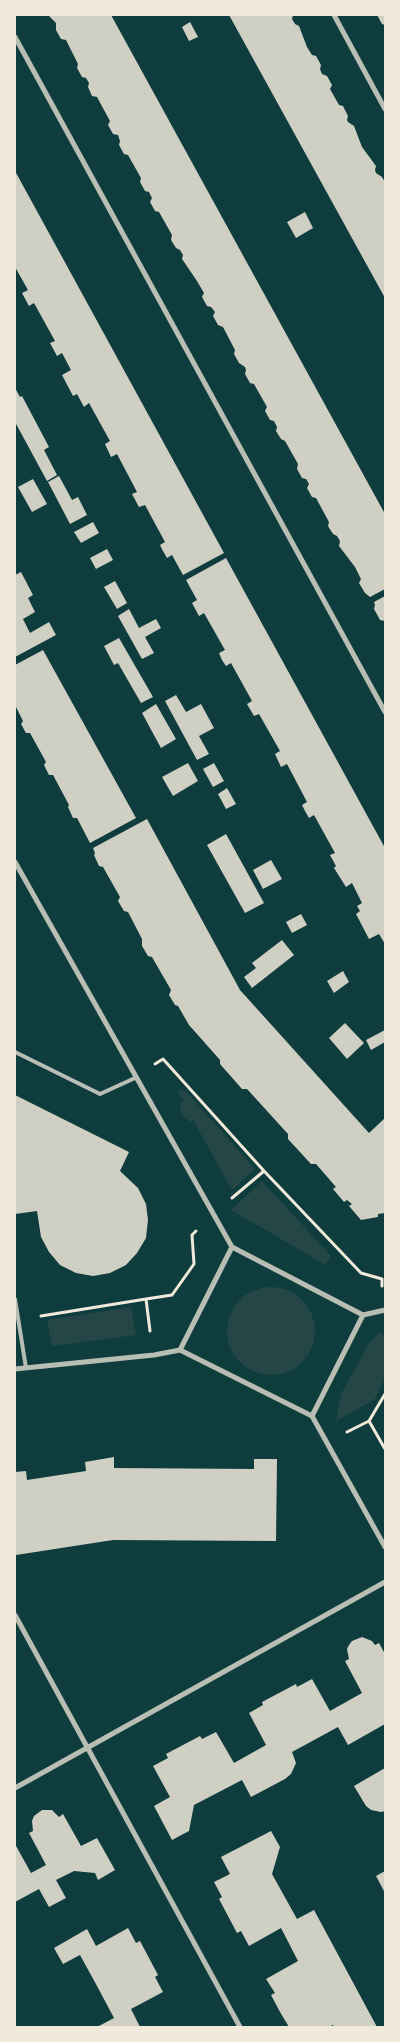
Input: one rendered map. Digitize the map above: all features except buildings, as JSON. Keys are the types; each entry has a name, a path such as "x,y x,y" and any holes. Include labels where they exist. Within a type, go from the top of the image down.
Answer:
{"street":[{"path":"334,15 385,109"},
{"path":"15,37 385,712"},
{"path":"15,862 135,1078 232,1247 363,1315 384,1310"},
{"path":"180,1350 232,1247"},
{"path":"312,1416 363,1315"},
{"path":"15,1369 154,1355 180,1350 312,1416 385,1547"},
{"path":"15,1788 385,1582"},
{"path":"15,1615 240,2027"}],"lane":[{"path":"15,1052 100,1094 135,1078"},
{"path":"15,1299 26,1368"}],"path":[{"path":"135,1078 163,1059 264,1171 361,1273 382,1279 384,1310"},
{"path":"18,1320 172,1295 194,1264 192,1235 212,1214 264,1171"},
{"path":"146,1299 154,1355"},
{"path":"326,1442 369,1421 385,1394"},
{"path":"369,1421 385,1450"}],"shaded area":[{"path":"184,1089 255,1169 232,1190 193,1120 190,1122 180,1111 181,1103 184,1102 177,1091"},
{"path":"262,1181 331,1256 326,1265 231,1210"},
{"path":"271,1287 288,1290 296,1294 308,1306 312,1314 315,1331 312,1348 308,1356 296,1368 288,1372 271,1375 254,1372 246,1368 234,1356 230,1348 227,1331 230,1314 234,1306 246,1294 254,1290"},
{"path":"131,1307 136,1335 52,1346 47,1320"},
{"path":"380,1332 385,1337 385,1378 375,1399 336,1421 341,1394 371,1340"}]}
